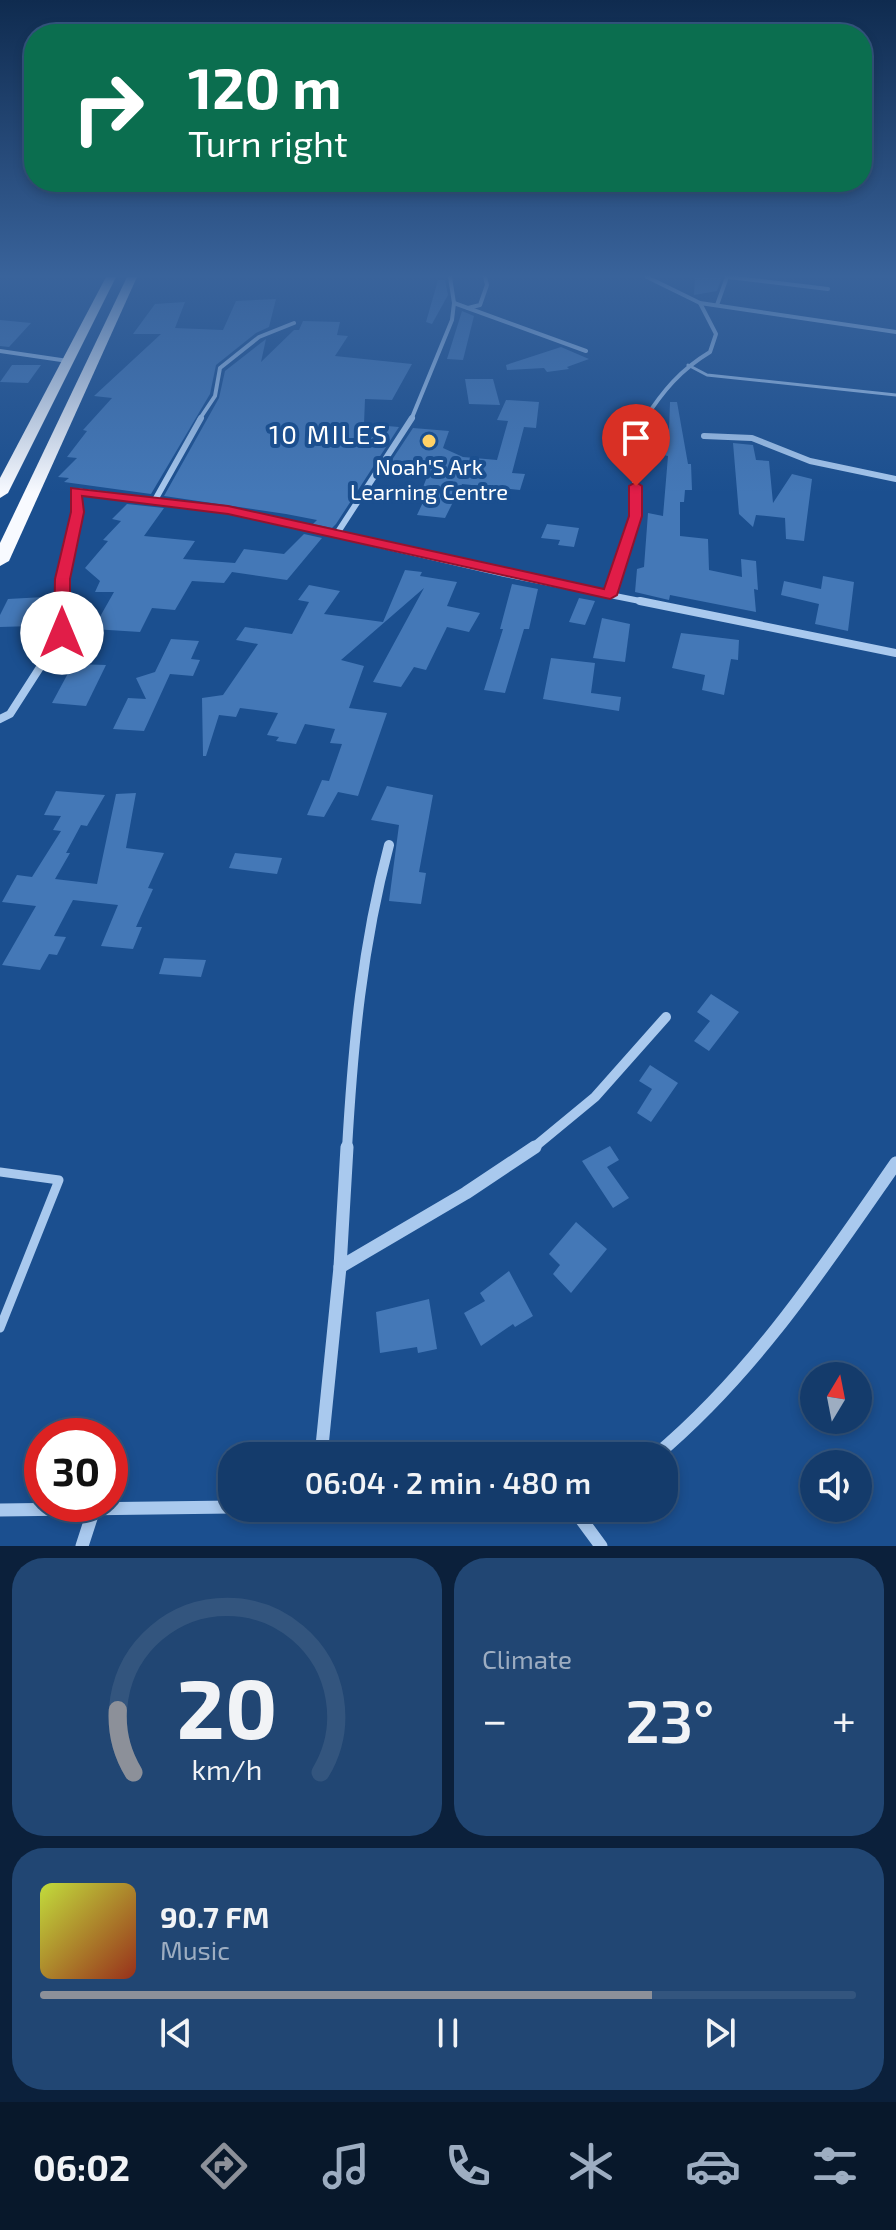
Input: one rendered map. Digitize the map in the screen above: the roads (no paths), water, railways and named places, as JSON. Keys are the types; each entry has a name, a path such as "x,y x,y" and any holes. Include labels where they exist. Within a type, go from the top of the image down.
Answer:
{"highway":[{"path":"0,493 74,349"},
{"path":"0,561 98,349"}],"street":[{"path":"155,500 185,441 215,396 220,368 242,349"},
{"path":"336,535 410,422 440,349"},
{"path":"581,349 586,351"},
{"path":"610,595 635,516 637,499 630,448 633,436 659,396 688,365 711,349"},
{"path":"0,351 68,361"},
{"path":"704,436 752,438 810,461 896,479"},
{"path":"0,719 10,714 62,633 62,579 77,512 75,491 228,510 610,595 896,653"},
{"path":"322,1442 340,1267 354,1034 371,912 389,845"},
{"path":"340,1267 483,1182 544,1140 585,1106 666,1017"},
{"path":"674,1442 726,1394 792,1313 896,1163"},
{"path":"128,1509 218,1507"},
{"path":"0,1510 24,1510"},
{"path":"82,1546 90,1522"},
{"path":"583,1522 601,1546"}],"lane":[{"path":"688,365 707,375 896,395"},
{"path":"0,1172 59,1180 0,1328"}],"place":[{"name":"Noah'S Ark Learning Centre","path":"429,441"}],"district":[{"name":"10 MILES","path":"329,435"}]}
